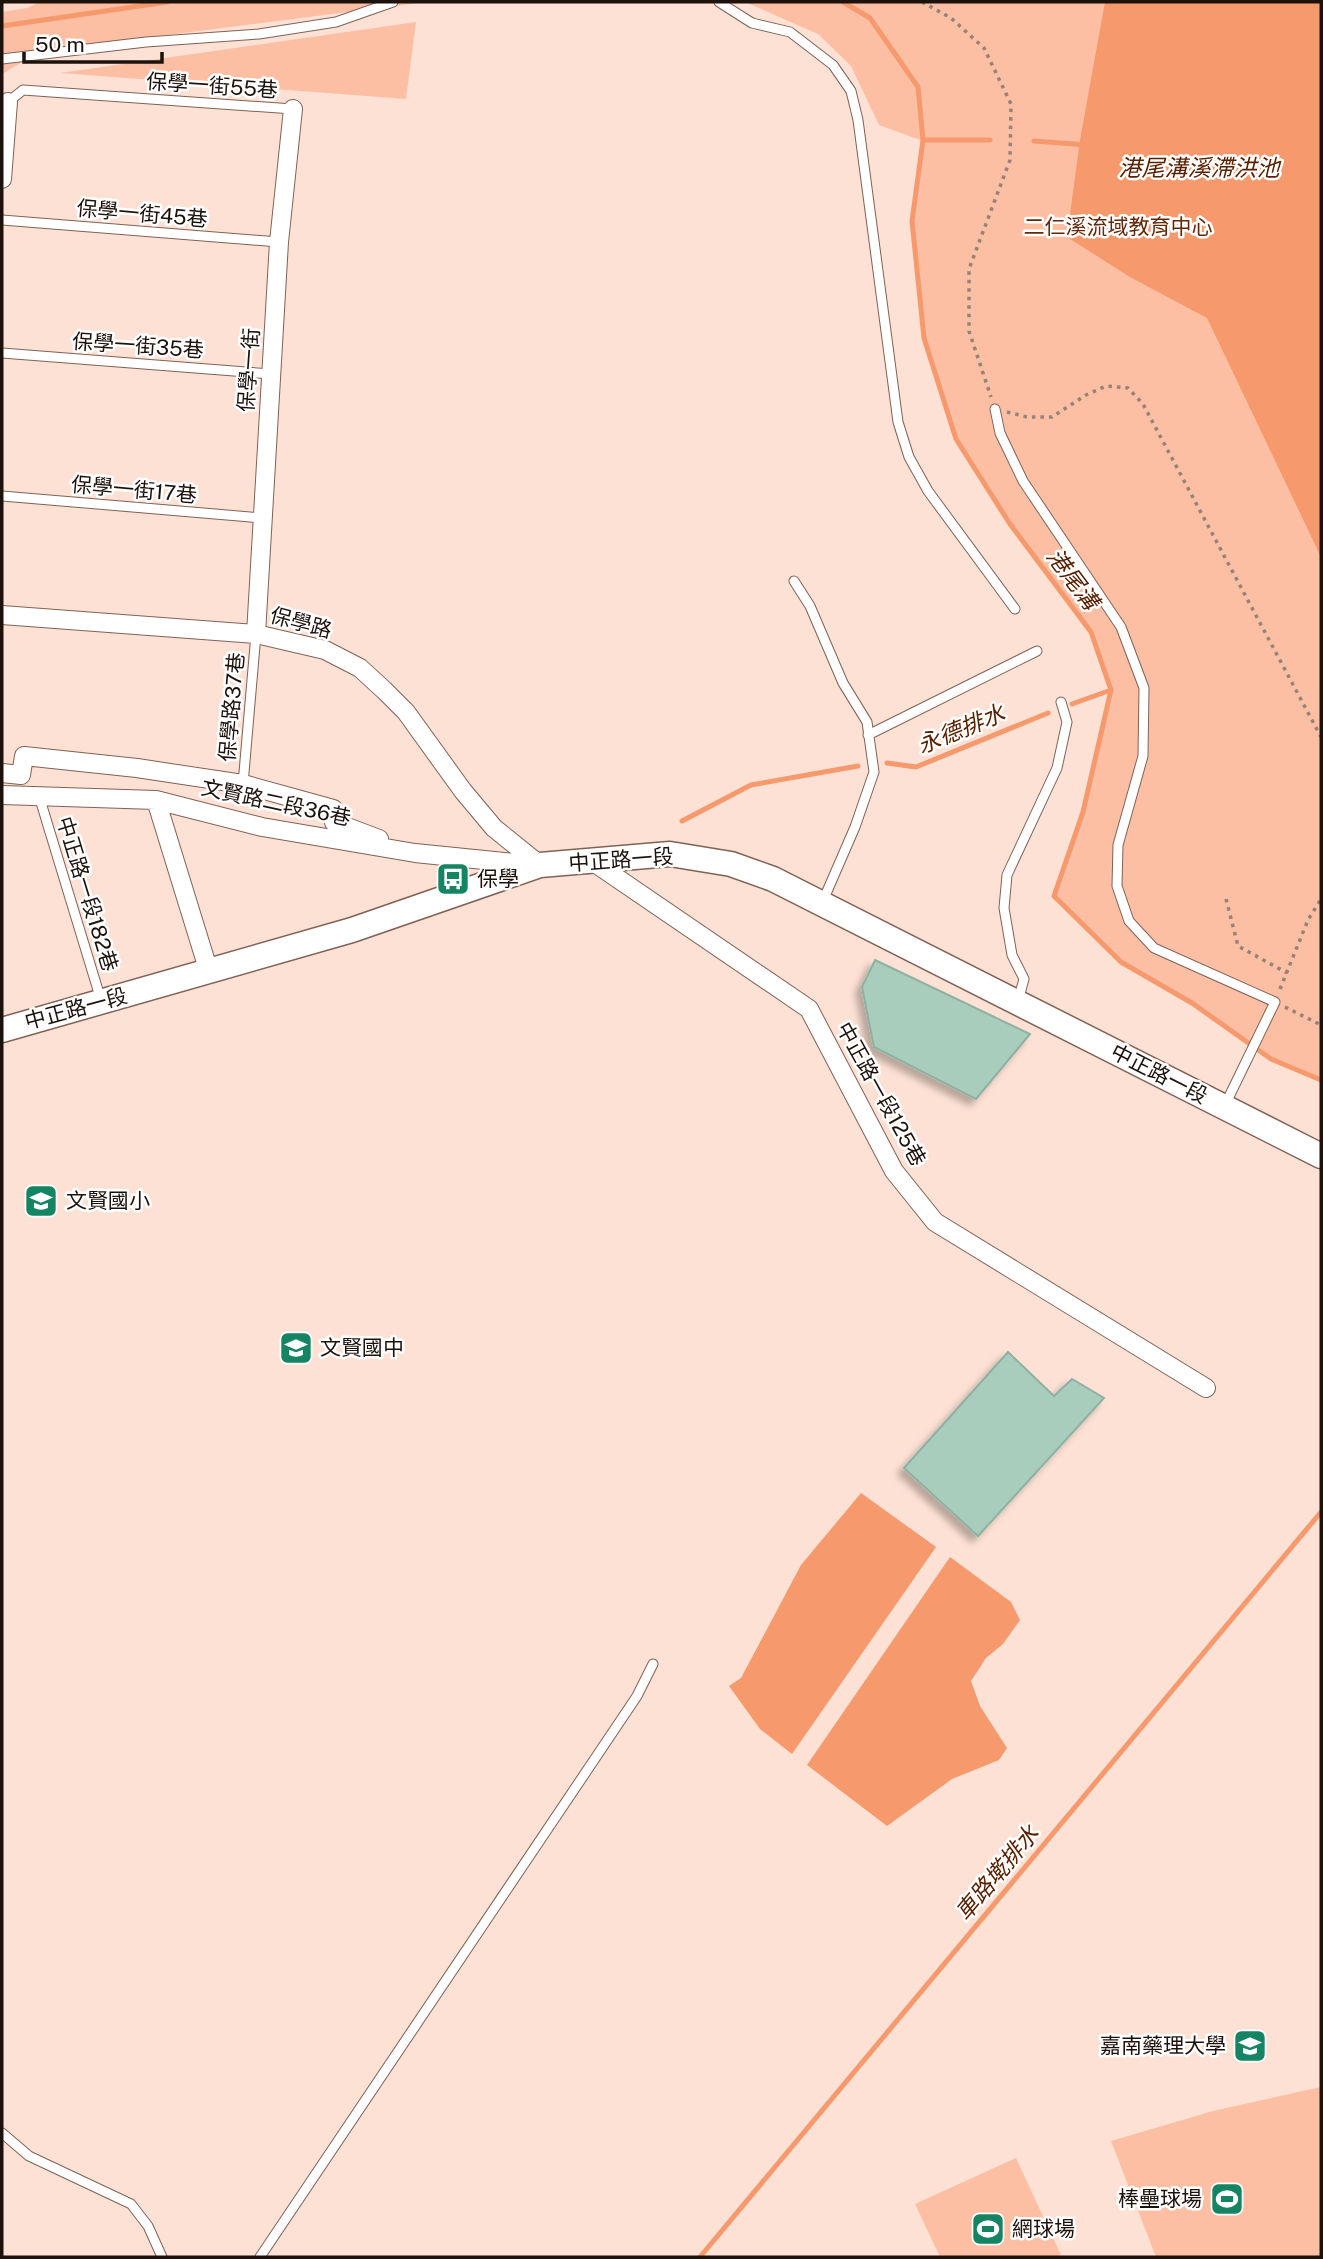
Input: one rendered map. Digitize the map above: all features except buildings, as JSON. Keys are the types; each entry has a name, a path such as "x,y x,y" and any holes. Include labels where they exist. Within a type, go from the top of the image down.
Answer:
{"main road":[{"name":"中正路一段","path":"2,1030 352,930 540,865 670,854 731,864 773,879 1321,1156"}],"street":[{"path":"2,179 8,102"},
{"name":"保學一街","path":"256,634 279,242 293,109"},
{"name":"保學路","path":"2,615 256,634 325,650 360,668 406,712 463,791 494,828 540,865"},
{"path":"2,774 21,775 24,756 137,768 243,784 333,809 334,822 415,853"},
{"name":"文賢路二段36巷","path":"2,795 156,800 262,827 415,853 540,865"},
{"path":"156,800 209,972"},
{"name":"中正路一段125巷","path":"592,861 808,1009 894,1171 935,1222 1206,1388"}],"lane":[{"path":"2,59 146,42 259,34 336,22 393,2"},
{"path":"719,2 752,23 790,32 833,65 851,90 858,120 901,433 909,457 929,491 1015,609"},
{"name":"保學一街55巷","path":"8,102 23,90 293,109"},
{"name":"保學一街45巷","path":"2,220 279,242"},
{"name":"保學一街35巷","path":"2,353 271,374"},
{"path":"995,409 1000,433 1023,481 1121,627 1144,688 1143,756 1118,845 1117,886 1129,920 1154,948 1275,1002 1224,1107"},
{"name":"保學一街17巷","path":"2,496 262,518"},
{"path":"794,581 810,606 843,683 867,722 874,772 855,827 821,905"},
{"name":"保學路37巷","path":"243,784 256,634"},
{"path":"869,735 1037,651"},
{"path":"1018,1003 1024,979 1012,955 1004,908 1007,875 1057,768 1067,722 1061,702"},
{"name":"中正路一段182巷","path":"38,796 101,1002"},
{"path":"260,2257 637,1696 653,1664"},
{"path":"2,2133 29,2156 131,2204 148,2226 162,2257"}],"path":[{"path":"922,2 951,18 984,48 1011,104 1010,160 969,269 970,331 995,409 1027,417 1052,417 1086,395 1106,386 1128,388 1143,404 1321,737"},
{"path":"1227,899 1238,946 1287,973"},
{"path":"1321,899 1308,920 1275,1002 1321,1025"}],"green space":[{"path":"39,2 426,2 41,51 2,74 2,12 27,8"},
{"name":"二仁溪流域教育中心","path":"745,2 1321,2 1321,1080 1271,1059 1192,1003 1121,962 1054,896 1083,812 1111,690 1091,632 1010,524 956,439 924,338 912,221 923,141 879,125 851,66 818,34"},
{"path":"416,22 406,99 60,73"},
{"name":"棒壘球場","path":"1321,2087 1321,2257 1156,2257 1111,2141 1213,2111"},
{"name":"網球場","path":"1016,2158 1061,2255 940,2257 915,2204"}],"water":[{"name":"港尾溝溪滯洪池","path":"1105,2 1321,2 1321,557 1207,318 1130,277 1067,237 1080,140"},
{"path":"861,1493 936,1547 792,1754 760,1729 729,1686 741,1678 801,1565"},
{"path":"950,1557 1011,1602 1020,1620 1003,1644 986,1658 971,1681 980,1706 1007,1748 999,1760 952,1779 887,1826 807,1765"}],"waterway":[{"name":"港尾溝","path":"2,26 167,2"},
{"name":"港尾溝","path":"843,2 870,18 918,87 923,140 912,221 924,338 956,439 1010,524 1091,632 1111,690 1083,812 1054,896 1121,962 1192,1003 1271,1059 1321,1080"},
{"path":"923,140 990,140"},
{"path":"1034,141 1087,145"},
{"name":"永德排水","path":"1072,704 1111,690"},
{"name":"永德排水","path":"887,763 916,767 1048,713"},
{"name":"永德排水","path":"682,821 751,785 858,766"},
{"name":"車路墘排水","path":"700,2257 1321,1512"}],"place":[{"name":"保學","path":"453,879"},
{"name":"文賢國小","path":"41,1201"},
{"name":"文賢國中","path":"296,1348"},
{"name":"嘉南藥理大學","path":"1250,2046"},
{"name":"棒壘球場","path":"1227,2199"},
{"name":"網球場","path":"988,2229"}]}
